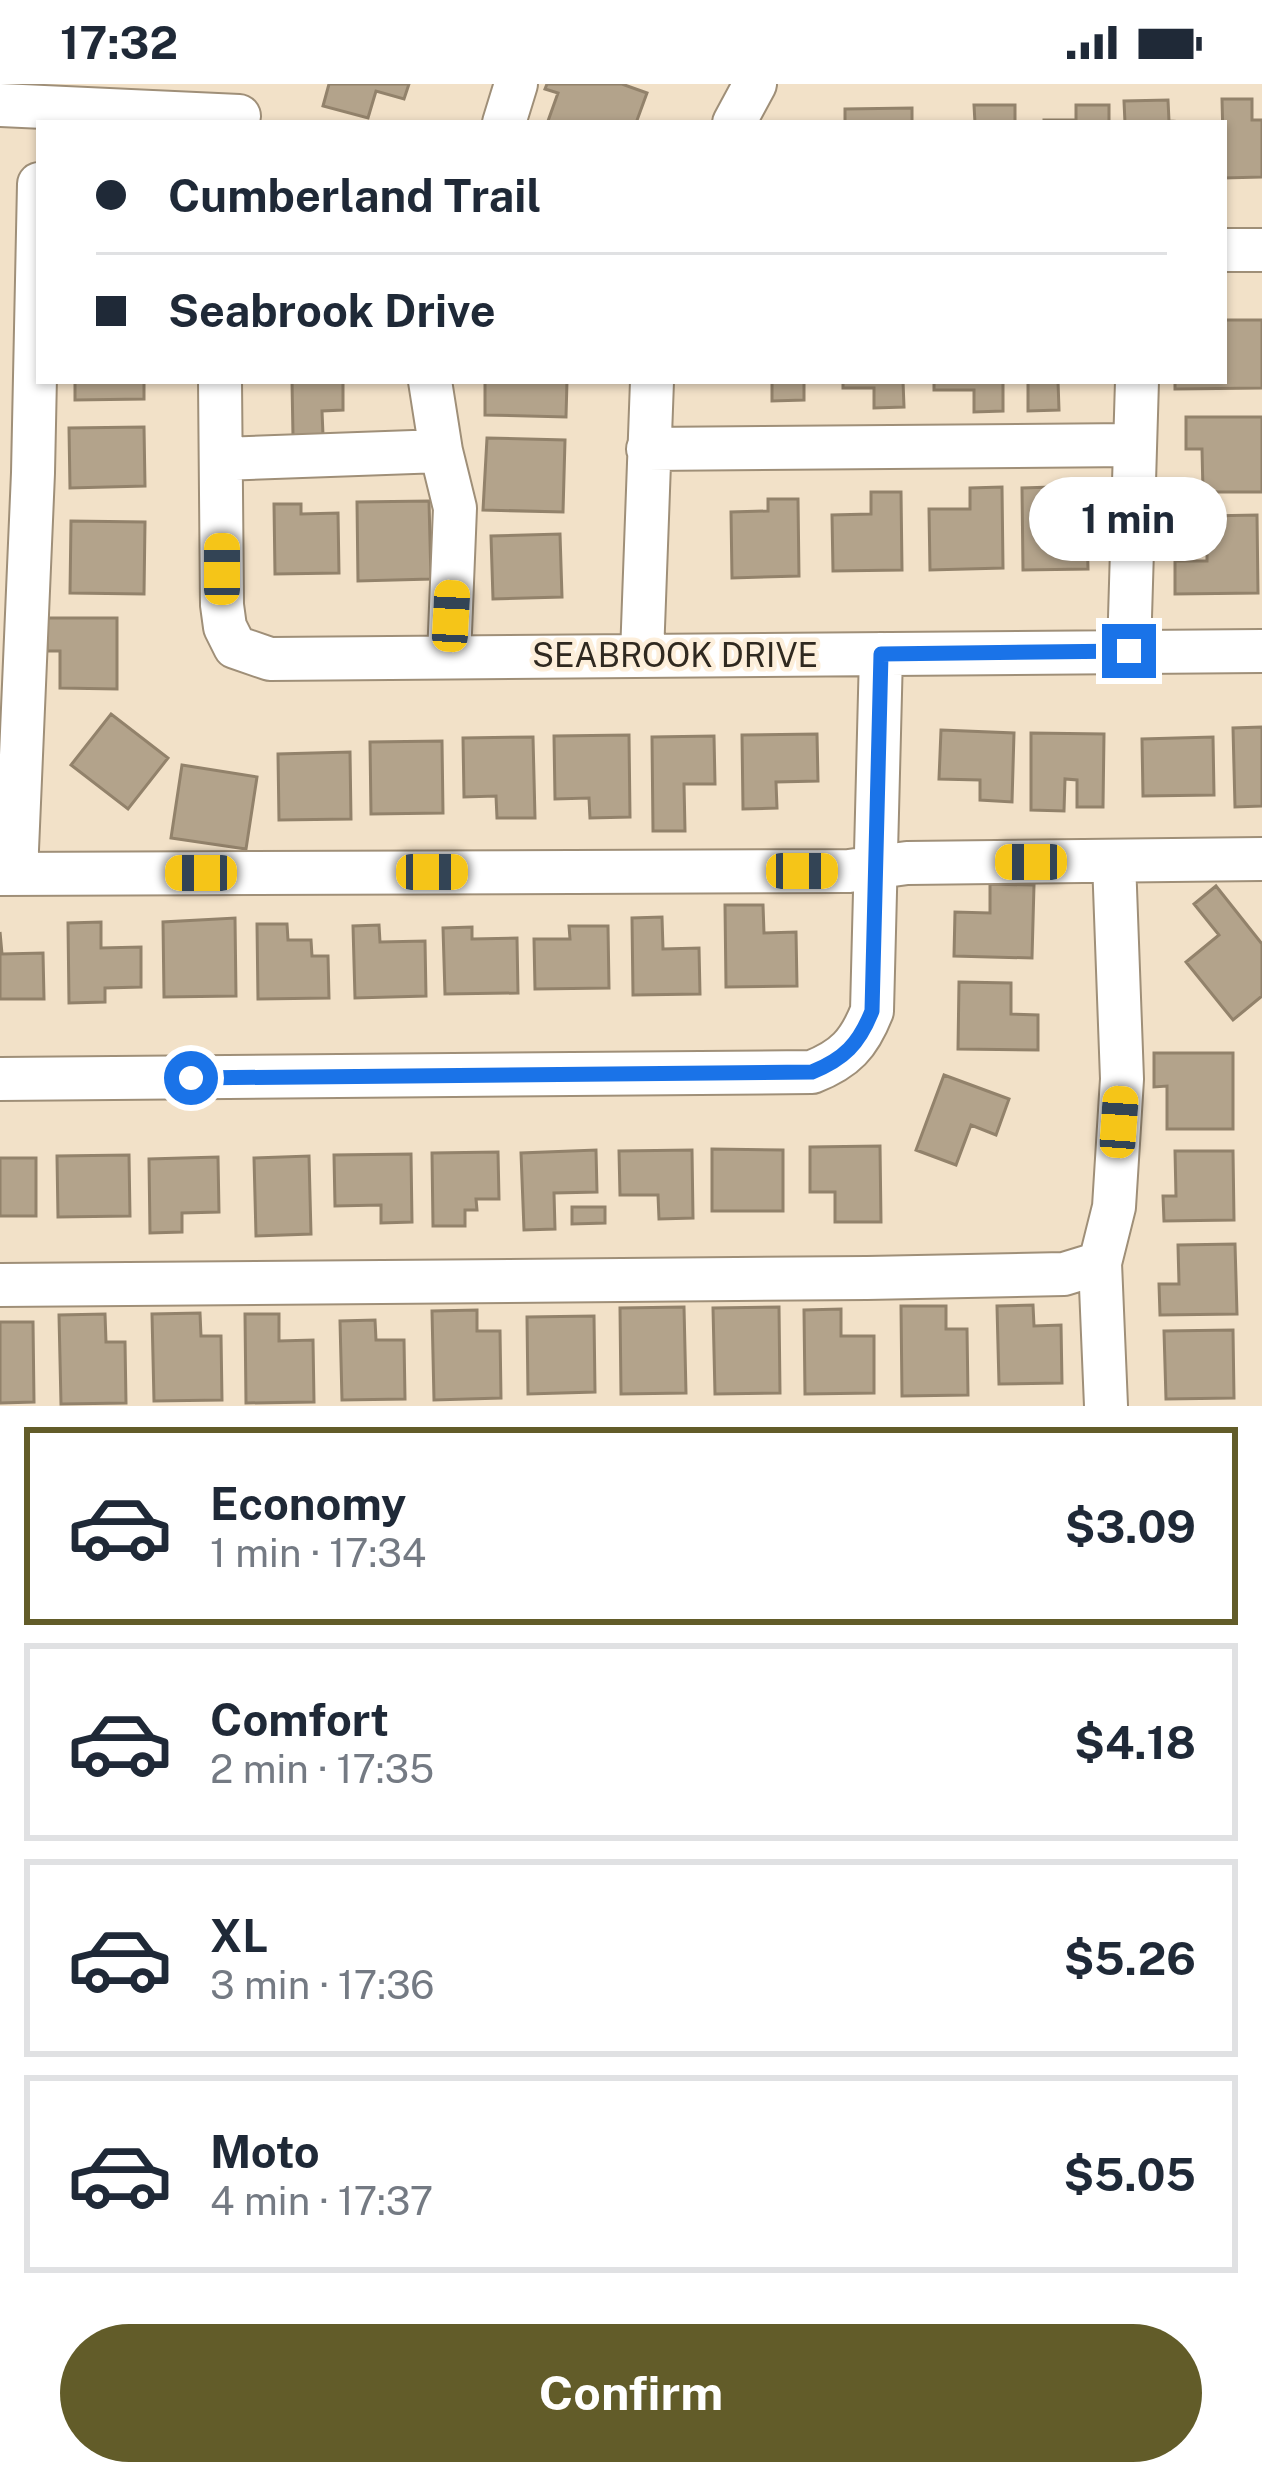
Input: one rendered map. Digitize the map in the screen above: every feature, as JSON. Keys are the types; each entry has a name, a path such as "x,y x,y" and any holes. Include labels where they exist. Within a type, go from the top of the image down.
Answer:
{"street":[{"path":"505,120 516,84"},
{"path":"736,120 755,84"},
{"path":"28,111 242,108"},
{"path":"1227,250 1262,250"},
{"path":"36,328 33,472 8,873 849,871 907,863 1262,859"},
{"path":"220,384 222,459 441,452"},
{"path":"430,384 455,508 449,657"},
{"path":"642,655 652,384"},
{"path":"1129,651 1137,384"},
{"path":"648,449 1133,445"},
{"name":"SEABROOK DRIVE","path":"222,459 225,627 235,647 270,659 1262,650"},
{"path":"0,1079 812,1072 835,1063 852,1050 872,1011 881,654"},
{"path":"1106,1406 1100,1263 1114,1208 1122,1079 1114,861"},
{"path":"0,1285 867,1278 1064,1274 1100,1263"}],"building":[{"path":"329,84 409,84 404,99 376,91 368,118 323,106"},
{"path":"547,84 622,84 647,93 637,120 548,120 558,93 545,89"},
{"path":"1222,99 1252,99 1252,120 1262,120 1262,177 1227,178 1227,120 1223,120"},
{"path":"1168,100 1169,120 1125,120 1124,101"},
{"path":"974,105 1015,105 1015,120 975,120"},
{"path":"1076,105 1109,105 1109,120 1076,120"},
{"path":"912,108 912,120 845,120 845,109"},
{"path":"1227,320 1262,320 1262,388 1175,389 1175,384 1227,384"},
{"path":"75,384 144,384 144,399 75,400"},
{"path":"292,384 343,384 343,410 322,411 323,435 293,436"},
{"path":"485,384 567,384 566,417 485,415"},
{"path":"772,384 804,384 804,400 772,401"},
{"path":"843,384 903,384 904,407 874,408 874,388 843,388"},
{"path":"934,384 1003,384 1003,411 974,412 974,390 934,390"},
{"path":"1028,384 1058,384 1059,410 1028,411"},
{"path":"1186,417 1262,417 1262,492 1203,492 1202,449 1186,449"},
{"path":"144,427 145,486 70,488 69,428"},
{"path":"487,438 565,440 563,512 483,510"},
{"path":"1002,487 1003,568 930,570 929,509 970,509 970,488"},
{"path":"1052,487 1053,526 1087,525 1088,569 1023,570 1022,488"},
{"path":"871,492 901,492 902,570 833,571 832,515 871,514"},
{"path":"768,499 798,499 799,576 732,578 731,512 768,511"},
{"path":"429,501 431,579 358,581 357,502"},
{"path":"274,504 301,504 301,514 338,513 339,573 275,574"},
{"path":"1257,515 1258,593 1175,594 1175,561 1207,561 1207,516"},
{"path":"71,521 145,522 144,594 70,593"},
{"path":"560,534 562,597 493,599 491,536"},
{"path":"47,618 117,618 117,689 60,688 60,651 47,651"},
{"path":"111,714 168,758 128,809 71,765"},
{"path":"1262,727 1262,806 1235,807 1233,728"},
{"path":"941,730 1014,733 1012,802 980,800 980,780 939,779"},
{"path":"1031,733 1104,734 1103,807 1077,807 1077,780 1065,779 1064,811 1031,810"},
{"path":"817,734 818,781 776,782 777,808 743,809 742,735"},
{"path":"629,735 630,817 590,818 589,798 555,799 554,736"},
{"path":"714,736 715,784 684,784 685,831 653,831 652,737"},
{"path":"533,737 535,818 497,818 496,796 464,797 463,738"},
{"path":"1213,737 1214,795 1143,796 1142,739"},
{"path":"442,741 443,813 371,814 370,742"},
{"path":"350,752 351,819 279,820 278,754"},
{"path":"182,765 257,777 246,849 171,838"},
{"path":"990,884 1034,885 1032,958 954,956 955,912 990,913"},
{"path":"1216,886 1262,944 1262,996 1233,1020 1186,962 1219,935 1194,904"},
{"path":"725,905 763,905 764,933 796,932 797,986 726,987"},
{"path":"662,917 663,949 699,948 700,994 633,995 632,918"},
{"path":"235,918 236,996 164,997 163,922"},
{"path":"101,922 101,948 141,947 141,987 105,988 105,1002 69,1003 68,923"},
{"path":"257,924 287,924 288,940 311,940 312,956 328,956 329,998 258,999"},
{"path":"379,925 380,942 425,941 426,996 355,998 353,926"},
{"path":"569,926 608,926 609,988 535,989 534,939 570,939"},
{"path":"472,927 472,939 517,938 518,993 445,994 443,928"},
{"path":"0,932 2,954 43,953 44,999 0,999"},
{"path":"959,982 1011,983 1011,1014 1038,1015 1038,1050 958,1049"},
{"path":"1154,1053 1233,1053 1233,1129 1167,1129 1167,1086 1154,1087"},
{"path":"944,1075 1009,1099 996,1135 971,1125 956,1165 916,1150"},
{"path":"880,1146 881,1222 835,1222 835,1192 810,1192 810,1147"},
{"path":"712,1149 783,1150 783,1211 712,1211"},
{"path":"596,1150 597,1192 554,1193 555,1229 524,1230 521,1153"},
{"path":"692,1150 693,1218 659,1219 658,1195 620,1195 619,1151"},
{"path":"1175,1151 1233,1151 1234,1220 1164,1221 1163,1196 1176,1196"},
{"path":"498,1152 499,1199 476,1199 477,1210 465,1210 465,1226 433,1226 432,1153"},
{"path":"411,1154 412,1222 381,1223 381,1205 335,1206 334,1155"},
{"path":"129,1155 130,1216 58,1217 57,1156"},
{"path":"309,1156 311,1234 256,1236 254,1158"},
{"path":"218,1157 219,1212 182,1213 182,1232 150,1233 149,1159"},
{"path":"0,1158 36,1158 36,1216 0,1216"},
{"path":"572,1207 605,1207 605,1223 572,1224"},
{"path":"1235,1244 1237,1314 1160,1315 1159,1284 1179,1284 1178,1245"},
{"path":"1033,1305 1034,1326 1061,1325 1062,1383 999,1384 997,1306"},
{"path":"901,1306 946,1306 946,1329 967,1329 968,1395 902,1396"},
{"path":"684,1307 686,1393 621,1394 620,1308"},
{"path":"779,1307 780,1393 715,1394 713,1308"},
{"path":"841,1309 841,1336 874,1336 874,1393 805,1394 804,1310"},
{"path":"477,1310 477,1331 500,1331 501,1398 434,1400 432,1311"},
{"path":"200,1313 201,1336 221,1336 222,1400 154,1401 152,1314"},
{"path":"105,1314 106,1342 125,1342 126,1403 61,1404 59,1315"},
{"path":"245,1314 279,1314 279,1341 313,1340 314,1402 246,1403"},
{"path":"594,1316 595,1392 528,1394 527,1317"},
{"path":"375,1320 376,1340 404,1340 405,1399 342,1400 340,1321"},
{"path":"0,1322 33,1322 34,1402 0,1403"},
{"path":"1233,1330 1234,1398 1166,1399 1164,1331"}],"route":[{"path":"191,1078 812,1072 835,1063 852,1050 872,1011 881,654 1129,651"}]}
